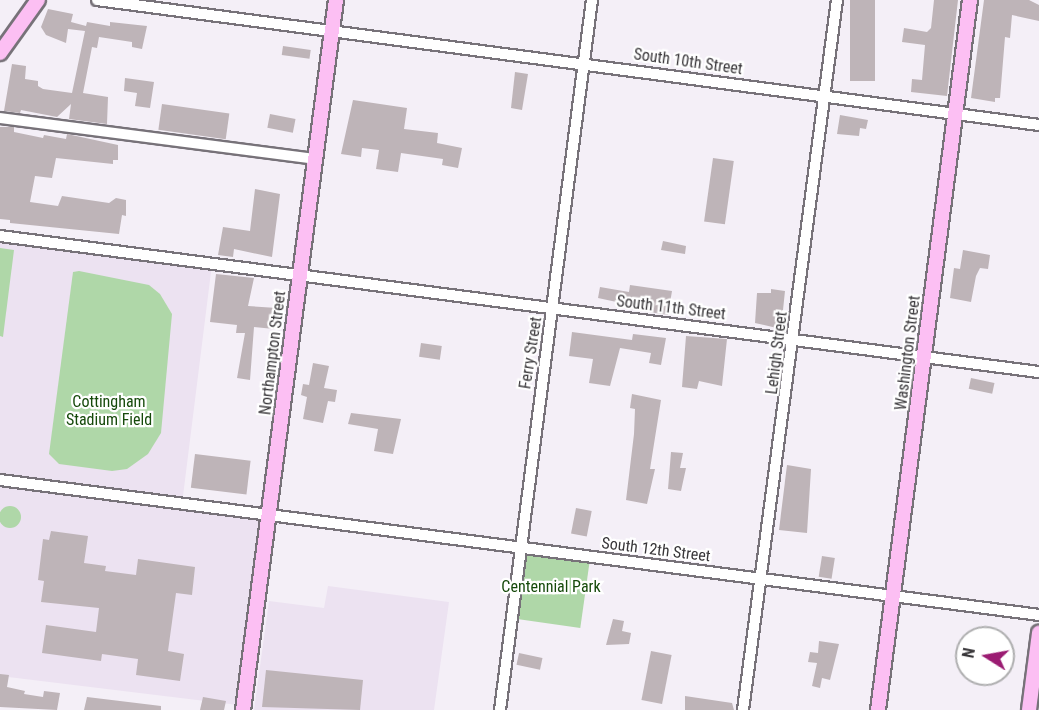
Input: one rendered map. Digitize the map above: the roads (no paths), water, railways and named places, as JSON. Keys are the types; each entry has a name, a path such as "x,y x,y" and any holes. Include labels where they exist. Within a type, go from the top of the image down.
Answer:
{"main road":[{"path":"0,53 38,0"},
{"name":"Northampton Street","path":"243,710 336,0"},
{"name":"Washington Street","path":"878,710 970,0"},
{"path":"1029,710 1039,633"}],"street":[{"name":"South 10th Street","path":"97,0 1039,125"},
{"name":"Ferry Street","path":"500,710 554,308 592,0"},
{"name":"Lehigh Street","path":"743,710 794,339 837,0"},
{"path":"0,118 315,159"},
{"name":"South 11th Street","path":"0,236 1039,372"},
{"name":"South 12th Street","path":"0,480 1039,615"}],"park label":[{"name":"Cottingham Stadium Field","path":"109,411"},
{"name":"Centennial Park","path":"551,587"}]}
